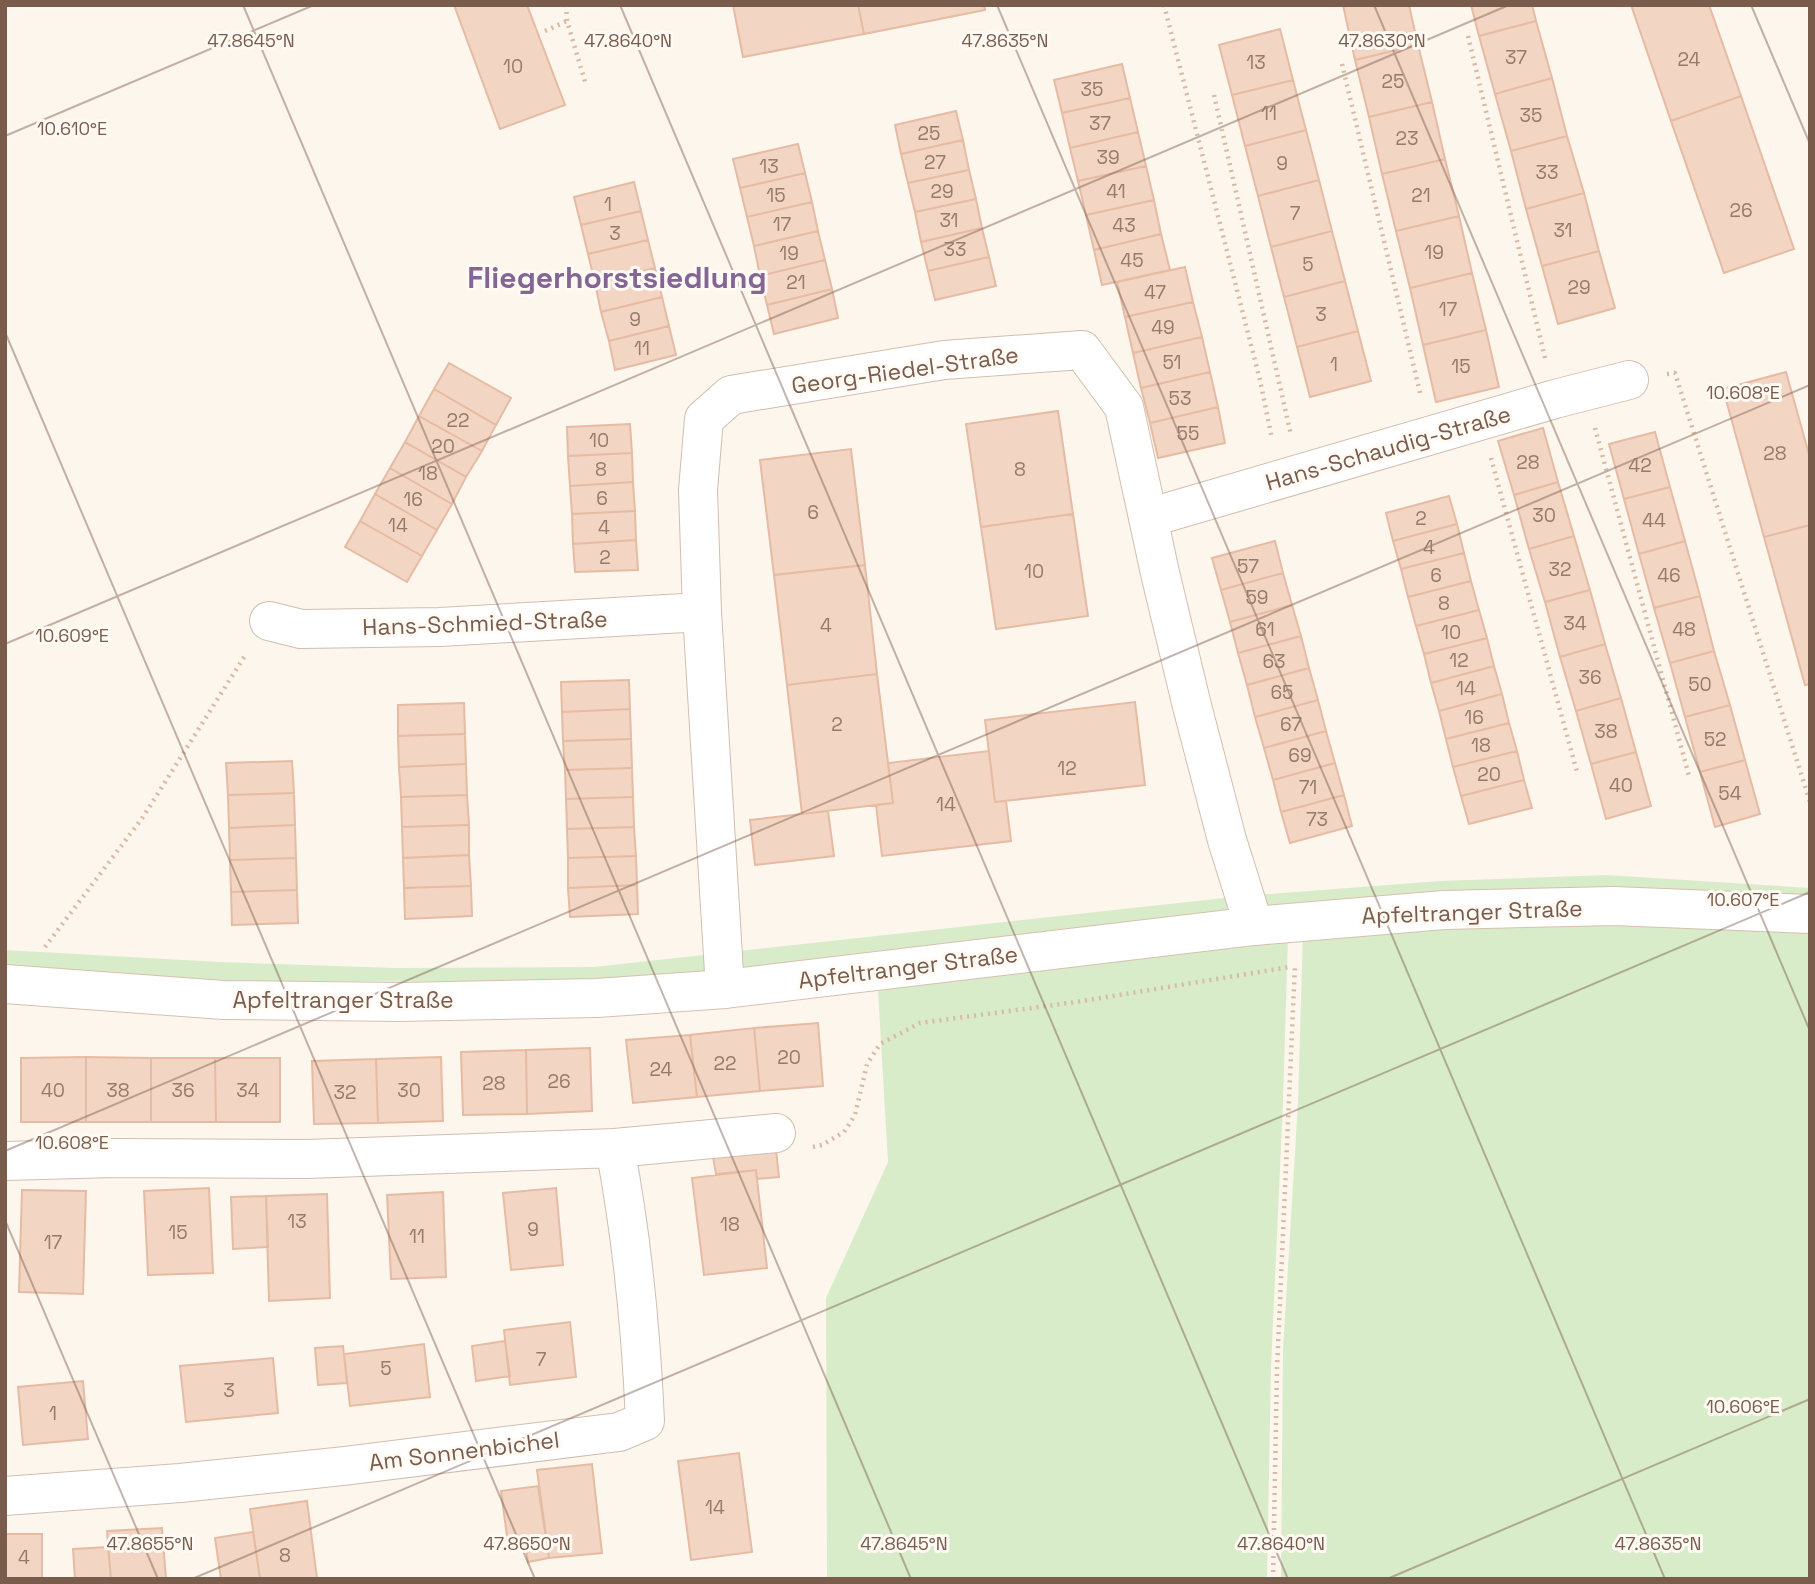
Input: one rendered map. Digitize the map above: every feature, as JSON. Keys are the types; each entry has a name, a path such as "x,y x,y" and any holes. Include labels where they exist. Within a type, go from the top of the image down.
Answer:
{"street":[{"name":"Georg-Riedel-Straße","path":"725,989 702,612 698,490 704,419 731,395 944,360 1082,350 1124,407 1160,573 1227,841 1254,926"},
{"name":"Hans-Schaudig-Straße","path":"1148,518 1480,420 1629,380"},
{"name":"Hans-Schmied-Straße","path":"269,621 301,629 440,627 702,612"},
{"name":"Apfeltranger Straße","path":"5,984 223,1000 597,998 725,989 1296,921 1444,910 1588,907 1810,914"},
{"path":"5,1161 115,1158 307,1159 615,1148 776,1133"},
{"name":"Am Sonnenbichel","path":"5,1496 180,1483 344,1466 620,1432 645,1421 635,1289 615,1148"}],"path":[{"path":"566,5 567,21 586,85"},
{"path":"1164,5 1260,380 1290,477"},
{"path":"545,31 567,21"},
{"path":"1468,36 1570,395 1689,776"},
{"path":"1342,64 1430,436"},
{"path":"1214,95 1290,477"},
{"path":"1629,380 1675,373 1810,802"},
{"path":"1480,420 1577,772"},
{"path":"45,947 144,817 237,666 269,621"},
{"path":"1273,1579 1277,1369 1296,921"},
{"path":"32,946 58,948"},
{"path":"776,1133 791,1151 822,1145 844,1132 855,1115 867,1064 880,1044 920,1023 1076,1002 1294,966"}],"green space":[{"path":"1606,875 1810,888 1810,902 731,970 594,982 222,981 5,969 5,950 394,968 594,967 1242,896 1440,881"},
{"path":"1615,918 1810,930 1810,1579 1281,1579 1283,1350 1298,1102 1303,934"},
{"path":"1288,936 1271,1367 1267,1579 827,1579 826,1298 888,1162 878,990"}],"building":[{"path":"454,5 527,5 565,105 500,129"},
{"path":"733,5 858,5 864,34 743,57"},
{"path":"858,5 984,5 985,10 864,34"},
{"path":"1343,5 1409,5 1418,45 1355,60"},
{"path":"1471,5 1532,5 1536,21 1479,36"},
{"path":"1631,5 1709,5 1741,96 1671,121"},
{"path":"1536,21 1552,78 1495,94 1479,36"},
{"path":"1280,29 1293,80 1232,95 1219,45"},
{"path":"1418,45 1432,102 1369,117 1355,60"},
{"path":"1122,64 1130,98 1062,113 1054,80"},
{"path":"1552,78 1567,136 1511,151 1495,94"},
{"path":"1293,80 1306,130 1245,146 1232,95"},
{"path":"1741,96 1794,249 1724,273 1671,121"},
{"path":"1130,98 1138,132 1070,148 1062,113"},
{"path":"1432,102 1445,159 1382,174 1369,117"},
{"path":"956,111 963,140 901,154 895,125"},
{"path":"1306,130 1319,180 1258,196 1245,146"},
{"path":"1138,132 1146,166 1078,181 1070,148"},
{"path":"1567,136 1584,193 1526,209 1511,151"},
{"path":"963,140 969,170 908,183 901,154"},
{"path":"798,144 805,173 740,188 733,159"},
{"path":"1445,159 1459,216 1396,231 1382,174"},
{"path":"1146,166 1154,200 1086,215 1078,181"},
{"path":"969,170 976,199 915,212 908,183"},
{"path":"805,173 812,202 747,217 740,188"},
{"path":"1319,180 1332,231 1271,247 1258,196"},
{"path":"634,182 641,211 581,225 574,197"},
{"path":"1584,193 1599,251 1542,266 1526,209"},
{"path":"976,199 982,228 921,242 915,212"},
{"path":"1154,200 1161,234 1094,250 1086,215"},
{"path":"812,202 818,231 754,246 747,217"},
{"path":"641,211 648,240 588,254 581,225"},
{"path":"1459,216 1472,273 1410,288 1396,231"},
{"path":"982,228 989,257 928,271 921,242"},
{"path":"818,231 825,260 760,276 754,246"},
{"path":"1332,231 1345,281 1284,297 1271,247"},
{"path":"1161,234 1170,270 1102,285 1094,250"},
{"path":"648,240 655,268 595,283 588,254"},
{"path":"1599,251 1615,308 1558,324 1542,266"},
{"path":"989,257 996,286 935,300 928,271"},
{"path":"825,260 832,289 767,305 760,276"},
{"path":"1185,267 1193,302 1125,317 1117,282"},
{"path":"655,268 662,297 601,312 595,283"},
{"path":"1472,273 1486,330 1423,345 1410,288"},
{"path":"1345,281 1358,331 1297,347 1284,297"},
{"path":"832,289 838,318 774,334 767,305"},
{"path":"662,297 669,326 609,341 601,312"},
{"path":"1193,302 1202,337 1133,353 1125,317"},
{"path":"669,326 676,355 615,370 609,341"},
{"path":"1486,330 1499,387 1436,402 1423,345"},
{"path":"1358,331 1371,381 1310,397 1297,347"},
{"path":"1202,337 1210,372 1141,388 1133,353"},
{"path":"449,363 511,398 496,425 434,389"},
{"path":"1210,372 1218,407 1150,423 1141,388"},
{"path":"1786,372 1810,458 1810,525 1764,537 1723,389"},
{"path":"434,389 496,425 482,451 419,416"},
{"path":"1218,407 1225,443 1158,458 1150,423"},
{"path":"1058,411 1073,514 981,527 966,424"},
{"path":"419,416 482,451 466,477 405,442"},
{"path":"630,424 632,453 568,456 567,427"},
{"path":"1543,428 1558,482 1514,495 1498,441"},
{"path":"1655,432 1670,487 1624,499 1609,444"},
{"path":"405,442 466,477 452,504 390,468"},
{"path":"851,449 865,565 774,575 760,460"},
{"path":"632,453 633,482 570,486 568,456"},
{"path":"390,468 452,504 437,530 375,494"},
{"path":"633,482 635,511 572,514 570,486"},
{"path":"1558,482 1574,536 1529,549 1514,495"},
{"path":"1670,487 1685,541 1639,554 1624,499"},
{"path":"375,494 437,530 422,556 360,521"},
{"path":"1449,496 1457,524 1393,541 1386,513"},
{"path":"635,511 636,540 573,544 572,514"},
{"path":"1073,514 1088,616 996,629 981,527"},
{"path":"360,521 422,556 407,582 345,547"},
{"path":"1457,524 1464,553 1401,569 1393,541"},
{"path":"1810,525 1810,684 1805,685 1764,537"},
{"path":"1574,536 1590,590 1545,602 1529,549"},
{"path":"636,540 638,570 575,572 573,544"},
{"path":"1275,541 1283,573 1221,590 1212,558"},
{"path":"1685,541 1700,596 1654,608 1639,554"},
{"path":"1464,553 1471,581 1408,597 1401,569"},
{"path":"865,565 877,674 787,685 774,575"},
{"path":"1283,573 1292,605 1230,622 1221,590"},
{"path":"1471,581 1479,610 1416,626 1408,597"},
{"path":"1590,590 1605,644 1560,657 1545,602"},
{"path":"1700,596 1714,651 1670,663 1654,608"},
{"path":"1292,605 1301,636 1238,653 1230,622"},
{"path":"1479,610 1487,638 1424,654 1416,626"},
{"path":"1301,636 1309,668 1247,685 1238,653"},
{"path":"1487,638 1494,666 1431,683 1424,654"},
{"path":"1605,644 1621,698 1576,711 1560,657"},
{"path":"1714,651 1730,705 1685,717 1670,663"},
{"path":"1494,666 1502,694 1439,711 1431,683"},
{"path":"1309,668 1318,700 1255,717 1247,685"},
{"path":"877,674 893,803 802,814 787,685"},
{"path":"629,680 630,709 562,712 561,682"},
{"path":"1502,694 1509,723 1446,739 1439,711"},
{"path":"1621,698 1636,752 1591,764 1576,711"},
{"path":"1318,700 1326,731 1264,748 1255,717"},
{"path":"1135,702 1145,785 995,802 985,720"},
{"path":"464,703 465,734 398,736 398,705"},
{"path":"1730,705 1745,760 1700,772 1685,717"},
{"path":"630,709 631,739 563,741 562,712"},
{"path":"1509,723 1517,751 1453,767 1446,739"},
{"path":"1326,731 1335,763 1273,780 1264,748"},
{"path":"465,734 466,764 399,767 398,736"},
{"path":"631,739 632,768 565,770 563,741"},
{"path":"989,751 995,802 1006,801 1011,841 882,856 876,805 893,803 888,763"},
{"path":"1517,751 1524,780 1461,796 1453,767"},
{"path":"1636,752 1651,806 1606,819 1591,764"},
{"path":"1745,760 1760,814 1715,827 1700,772"},
{"path":"292,761 294,793 228,795 226,763"},
{"path":"1335,763 1344,795 1281,812 1273,780"},
{"path":"466,764 467,795 401,797 399,767"},
{"path":"632,768 633,797 566,799 565,770"},
{"path":"1524,780 1532,808 1469,824 1461,796"},
{"path":"294,793 295,825 229,828 228,795"},
{"path":"467,795 469,825 402,827 401,797"},
{"path":"1344,795 1352,826 1290,843 1281,812"},
{"path":"633,797 634,827 567,829 566,799"},
{"path":"828,811 834,856 755,865 750,820"},
{"path":"295,825 296,858 230,860 229,828"},
{"path":"469,825 469,855 403,858 402,827"},
{"path":"634,827 636,856 568,858 567,829"},
{"path":"469,855 471,886 404,888 403,858"},
{"path":"636,856 637,885 568,888 568,858"},
{"path":"296,858 297,890 231,892 230,860"},
{"path":"637,885 638,914 570,917 568,888"},
{"path":"471,886 472,916 405,919 404,888"},
{"path":"297,890 298,923 232,925 231,892"},
{"path":"818,1023 823,1086 760,1091 754,1028"},
{"path":"754,1028 760,1091 697,1097 690,1035"},
{"path":"690,1035 697,1097 633,1103 626,1040"},
{"path":"590,1048 592,1111 527,1114 526,1050"},
{"path":"526,1050 527,1114 463,1115 461,1052"},
{"path":"86,1057 151,1058 151,1122 86,1122"},
{"path":"86,1057 86,1122 21,1122 21,1058"},
{"path":"441,1057 443,1121 378,1123 376,1059"},
{"path":"151,1058 215,1058 216,1122 151,1122"},
{"path":"215,1058 280,1058 280,1122 216,1122"},
{"path":"376,1059 378,1123 314,1124 312,1061"},
{"path":"776,1150 779,1177 757,1179 756,1170 716,1174 713,1157"},
{"path":"756,1170 767,1268 704,1275 692,1178"},
{"path":"209,1188 213,1273 148,1275 144,1191"},
{"path":"556,1188 563,1265 511,1270 503,1193"},
{"path":"22,1190 86,1191 83,1294 19,1292"},
{"path":"443,1192 446,1277 391,1279 387,1195"},
{"path":"327,1194 330,1298 269,1301 266,1196"},
{"path":"266,1196 268,1247 233,1249 231,1197"},
{"path":"570,1322 576,1377 510,1385 504,1330"},
{"path":"505,1341 510,1376 476,1381 472,1346"},
{"path":"424,1344 430,1397 350,1406 344,1354"},
{"path":"343,1346 347,1383 318,1385 315,1348"},
{"path":"273,1358 278,1413 186,1422 180,1366"},
{"path":"83,1381 88,1439 23,1445 18,1387"},
{"path":"739,1453 752,1552 691,1560 678,1461"},
{"path":"592,1464 602,1553 549,1558 537,1470"},
{"path":"538,1486 549,1558 528,1562 525,1542 508,1544 501,1491"},
{"path":"307,1501 317,1578 260,1579 250,1509"},
{"path":"162,1528 166,1579 111,1579 107,1531"},
{"path":"253,1532 260,1578 221,1579 215,1538"},
{"path":"5,1534 42,1534 42,1579 5,1579"},
{"path":"108,1547 111,1579 75,1579 73,1549"}],"district":[{"name":"Fliegerhorstsiedlung","path":"617,278"}]}
